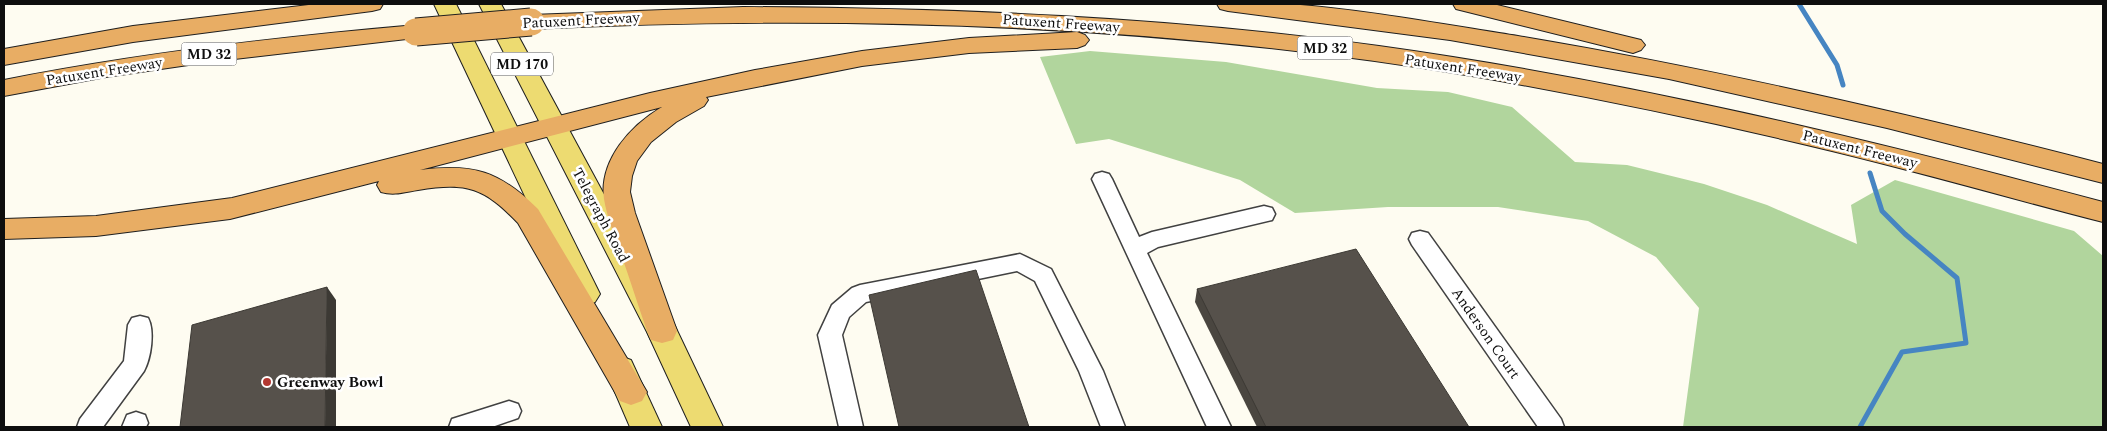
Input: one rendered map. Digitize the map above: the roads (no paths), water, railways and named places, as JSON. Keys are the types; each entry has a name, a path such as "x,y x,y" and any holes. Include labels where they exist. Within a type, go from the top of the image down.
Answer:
{"highway":[{"name":"Patuxent Freeway","path":"4,57 133,34 372,4"},
{"name":"MD 32","path":"1228,4 1373,20 1481,36 1605,58 1850,109 2103,172"},
{"path":"1464,4 2003,138 2103,172"},
{"name":"Patuxent Freeway","path":"4,88 127,66 309,41 531,22 744,14 930,16 1026,20 1191,32 1379,55 1482,71 1724,116 1849,145 2103,212"},
{"path":"230,209 323,187 508,136 667,97 779,74 918,50 1027,41 1106,40 1190,43 1482,71"},
{"path":"662,331 622,214 617,193 618,175 628,153 646,131 675,110 711,94 779,74"},
{"path":"4,229 87,227 141,223 436,177 462,177 481,181 499,189 528,216 631,392"}],"main road":[{"name":"MD 170","path":"445,4 646,427"},
{"name":"Telegraph Road","path":"490,4 662,331 707,427"}],"street":[{"path":"1102,179 1219,427"},
{"path":"1136,251 1140,246 1152,240 1264,214"},
{"name":"Anderson Court","path":"1420,239 1552,427"},
{"path":"852,427 830,335 840,311 860,294 1020,262 1043,276 1091,371 1113,427"},
{"path":"88,427 136,364 140,325"},
{"path":"461,427 509,411"}],"waterway":[{"path":"1799,4 1837,65 1843,85"},
{"path":"1860,427 1902,352 1966,343 1957,278 1905,234 1882,211 1870,173"}],"place":[{"name":"Greenway Bowl","path":"267,382"}]}
